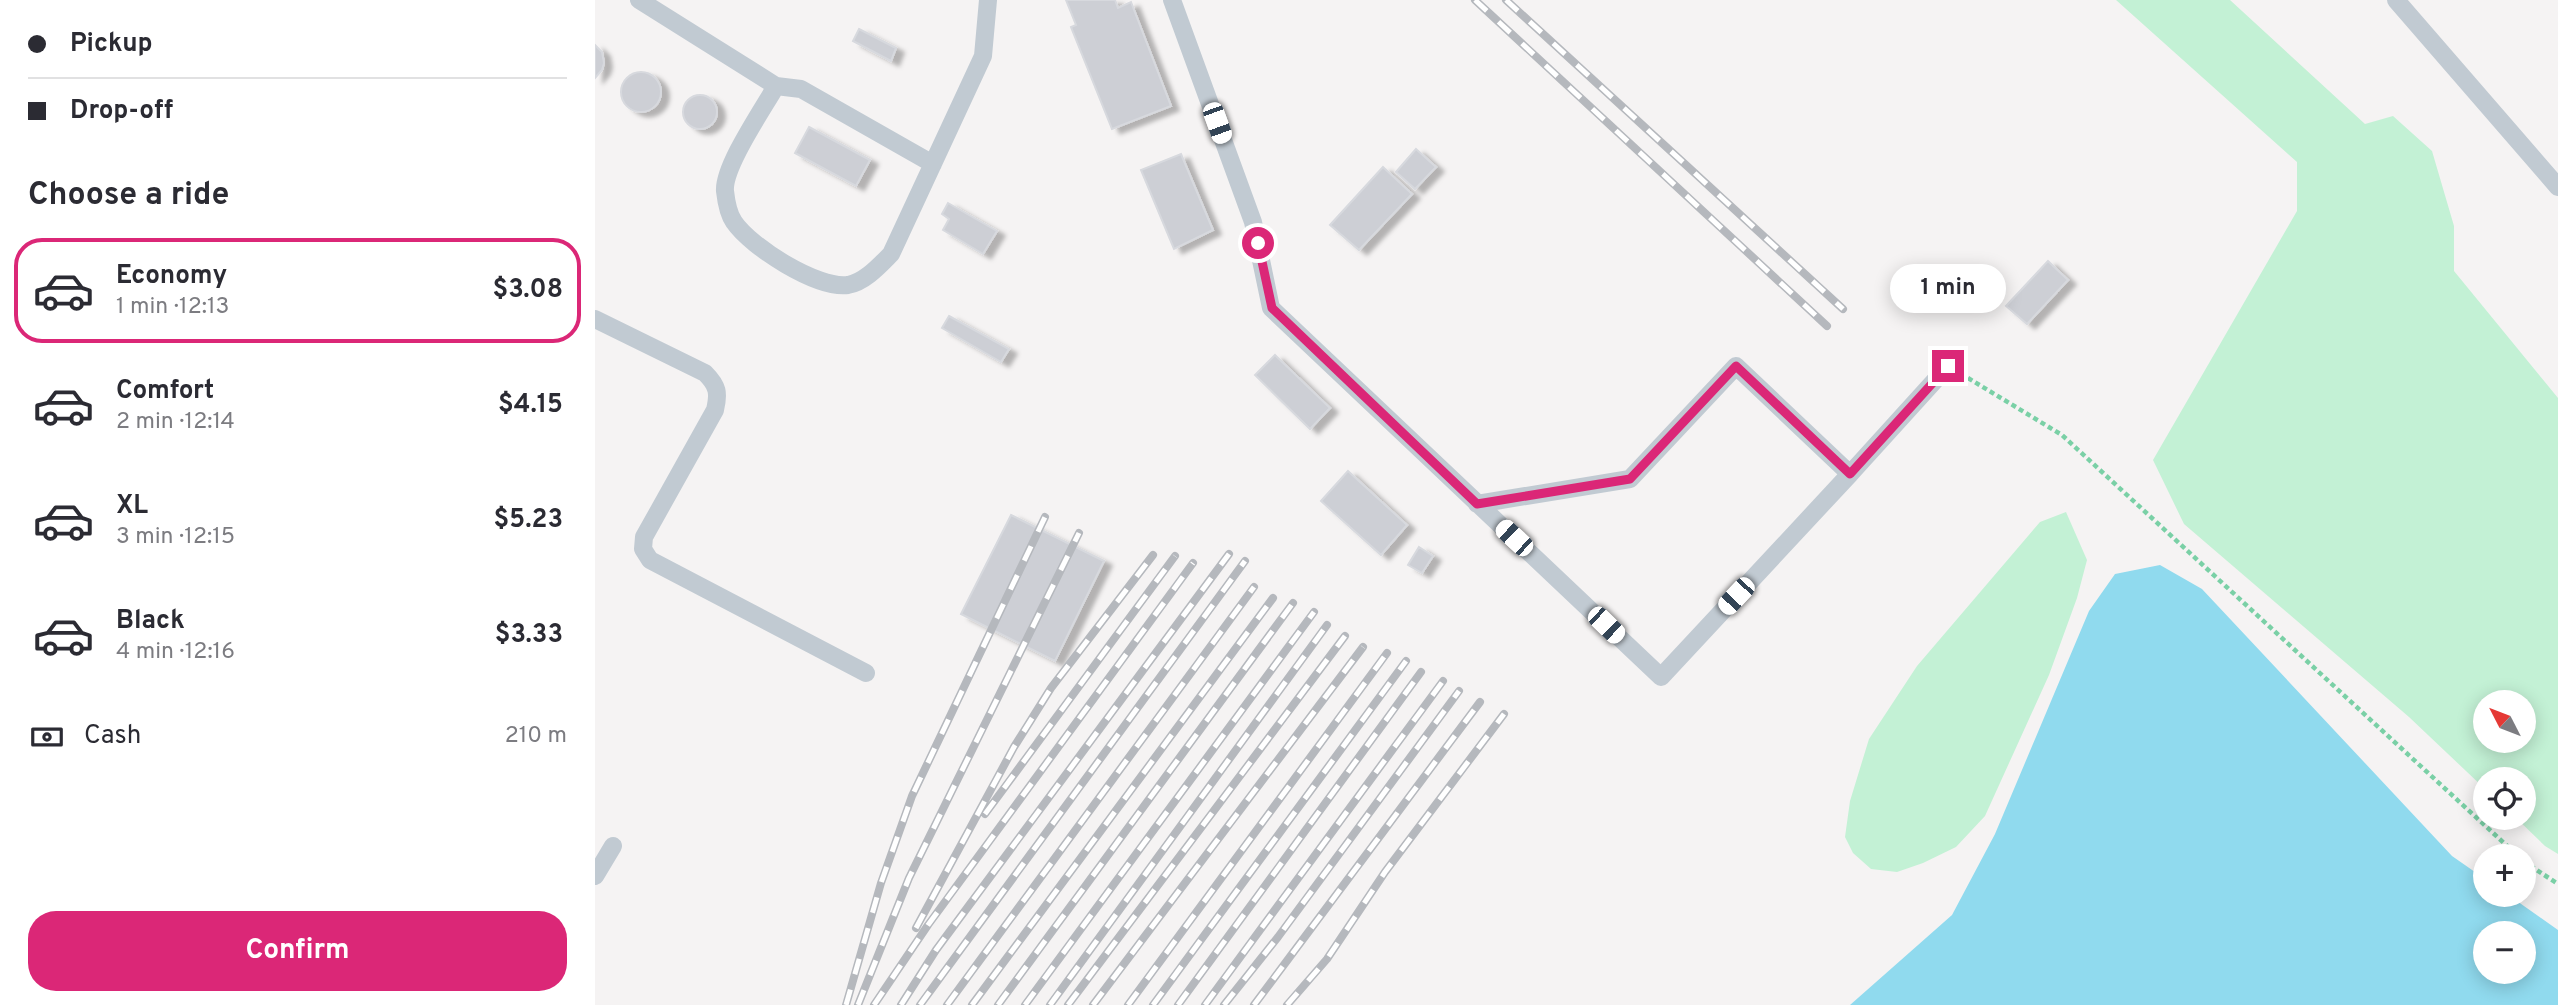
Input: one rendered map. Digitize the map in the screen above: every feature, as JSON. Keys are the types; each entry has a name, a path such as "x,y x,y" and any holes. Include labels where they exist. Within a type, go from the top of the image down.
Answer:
{"lane":[{"path":"639,0 776,86 801,89 933,164"},
{"path":"776,86 731,165 725,190 733,220 754,244 793,267 824,283 849,285 868,275 891,254 983,56 988,0"},
{"path":"1172,0 1254,222 1272,308 1661,677 1948,366"},
{"path":"2396,0 2558,187"},
{"path":"595,319 705,373 714,382 718,394 715,410 644,537 643,549 650,560 866,673"},
{"path":"1477,504 1630,479 1736,366 1850,474"},
{"path":"595,876 613,846"}],"path":[{"path":"1948,366 2063,435 2505,844"},
{"path":"2536,870 2558,884"}],"green space":[{"path":"2116,0 2230,0 2365,124 2393,116 2432,151 2454,226 2454,271 2558,398 2558,854 2528,830 2536,830 2536,767 2473,767 2473,778 2409,717 2184,524 2153,460 2297,211 2297,162"},
{"path":"2066,512 2087,560 2077,598 2049,675 1985,816 1956,847 1923,863 1897,872 1871,869 1853,853 1845,837 1850,801 1869,739 1917,666 2040,522"}],"water":[{"path":"2160,565 2202,589 2452,856 2473,871 2473,907 2525,907 2558,930 2558,1005 1850,1005 1952,915 1995,834 2089,611 2115,574"}],"building":[{"path":"1066,0 1115,0 1118,8 1131,2 1171,106 1112,129 1071,27 1076,25"},
{"path":"859,29 896,48 891,61 853,41"},
{"path":"595,45 602,52 604,63 595,78"},
{"path":"641,72 655,78 661,92 655,106 641,112 627,106 621,92 627,78"},
{"path":"700,95 712,100 717,112 712,124 700,129 688,124 683,112 688,100"},
{"path":"809,127 870,160 856,186 795,153"},
{"path":"1416,149 1436,167 1415,189 1396,172"},
{"path":"1181,154 1213,230 1174,249 1141,170"},
{"path":"1383,167 1412,194 1359,250 1330,225"},
{"path":"948,203 997,231 983,254 943,230 949,219 942,214"},
{"path":"2048,261 2068,280 2027,324 2006,306"},
{"path":"949,316 1009,349 1001,362 942,328"},
{"path":"1275,355 1330,408 1310,429 1255,375"},
{"path":"1348,471 1407,525 1381,555 1321,501"},
{"path":"1011,515 1104,561 1055,661 961,614"},
{"path":"1419,547 1433,556 1422,573 1408,565"}],"railway":[{"path":"1475,0 1827,326"},
{"path":"1506,0 1843,309"},
{"path":"846,1005 881,883 912,796 1045,517"},
{"path":"858,1005 909,878 1079,533"},
{"path":"901,1005 936,950 1229,554"},
{"path":"916,928 1014,747 1051,688 1153,555"},
{"path":"985,814 1175,556"},
{"path":"920,1005 1245,561"},
{"path":"874,1005 928,925 1193,563"},
{"path":"947,1005 1254,587"},
{"path":"972,1005 1273,598"},
{"path":"998,1005 1293,603"},
{"path":"1025,1005 1314,612"},
{"path":"1050,1005 1327,625"},
{"path":"1068,1005 1345,636"},
{"path":"1093,1005 1363,647"},
{"path":"1128,1005 1387,653"},
{"path":"1153,1005 1406,661"},
{"path":"1178,1005 1421,672"},
{"path":"1205,1005 1443,681"},
{"path":"1224,1005 1278,937 1459,691"},
{"path":"1254,1005 1480,702"},
{"path":"1287,1005 1327,959 1385,872 1504,714"}],"route":[{"path":"1258,243 1272,308 1477,504 1630,479 1736,366 1850,474 1948,366"}]}
